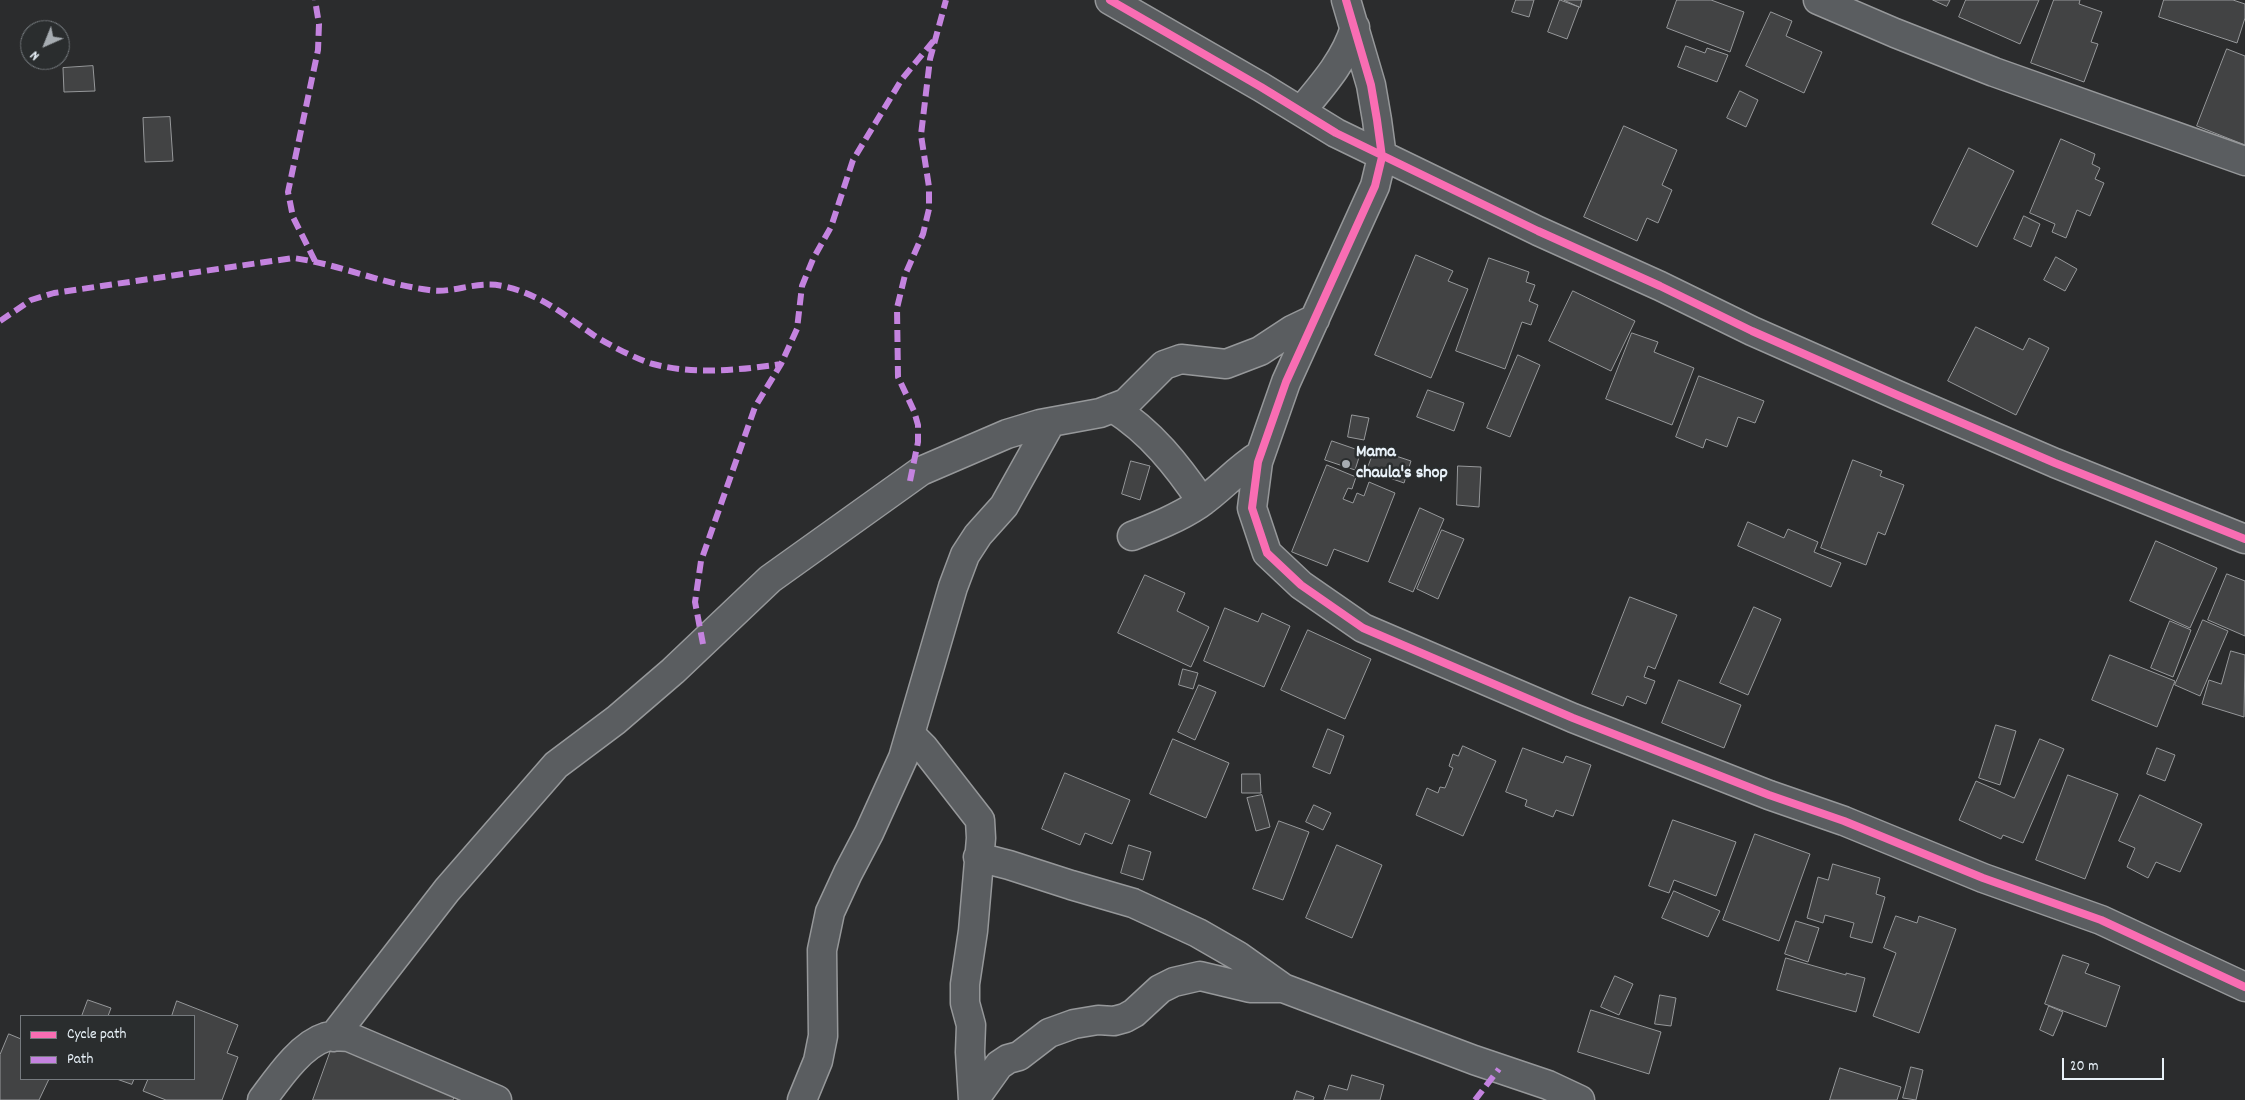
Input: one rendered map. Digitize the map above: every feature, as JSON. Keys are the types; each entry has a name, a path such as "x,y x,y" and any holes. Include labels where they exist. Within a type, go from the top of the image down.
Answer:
{"street":[{"path":"1110,0 1336,133 1538,232 1896,395 2055,463 2245,538"},
{"path":"1346,0 1371,85 1382,157 1375,186 1286,382 1260,456 1252,508 1267,553 1301,586 1363,628 1572,718 1760,791 1844,821 1983,878 2101,920 2245,988"},
{"path":"1818,0 1895,34 1994,72 2245,161"},
{"path":"1301,111 1340,59 1351,39 1354,27"},
{"path":"333,1037 447,890 556,765 616,720 673,671 770,580 921,471 1007,434 1051,422 1100,414 1126,403 1164,365 1181,359 1226,364 1260,351 1292,330 1315,319"},
{"path":"1113,408 1135,423 1157,443 1184,474 1202,502"},
{"path":"802,1100 818,1061 823,1036 822,950 830,912 848,872 873,825 903,758 964,555 978,534 1004,506 1051,422"},
{"path":"1132,536 1170,520 1202,502 1244,465 1260,456"},
{"path":"910,734 924,748 980,820 982,838 978,857 973,931 965,984 965,1003 970,1025 973,1100"},
{"path":"978,857 1133,903 1198,932 1238,956 1283,988 1474,1060 1548,1085 1580,1100"},
{"path":"973,1100 999,1065 1008,1059 1019,1056 1049,1033 1074,1024 1126,1018 1160,989 1174,982 1200,976 1250,988 1283,988"},
{"path":"262,1100 283,1070 301,1052 326,1037 349,1037 497,1100"}],"building":[{"path":"1516,0 1534,0 1529,17 1512,12"},
{"path":"1560,0 1579,7 1567,39 1548,32"},
{"path":"1564,0 1582,0 1580,7"},
{"path":"1677,0 1711,0 1744,12 1730,52 1667,28"},
{"path":"1933,0 1950,0 1947,6"},
{"path":"1966,0 2039,0 2020,44 1959,17"},
{"path":"2054,0 2080,0 2079,4 2102,12 2091,42 2098,44 2084,82 2031,63"},
{"path":"2164,0 2233,0 2245,4 2245,18 2237,43 2159,17"},
{"path":"1771,12 1792,21 1786,36 1822,52 1804,93 1746,66"},
{"path":"1686,46 1705,53 1707,48 1728,55 1717,82 1678,67"},
{"path":"2227,49 2245,56 2245,145 2197,126"},
{"path":"93,66 95,91 64,92 63,70 70,70 70,68"},
{"path":"1740,91 1758,100 1746,127 1727,118"},
{"path":"170,117 173,161 145,162 143,118"},
{"path":"1624,126 1677,150 1662,185 1672,190 1658,223 1647,218 1637,241 1584,217"},
{"path":"2061,139 2095,154 2092,164 2100,168 2095,179 2104,183 2090,216 2077,210 2066,238 2052,232 2055,224 2030,213"},
{"path":"1969,148 2014,171 1977,247 1932,224"},
{"path":"2024,216 2040,224 2031,247 2014,239"},
{"path":"1416,255 1453,271 1448,281 1468,289 1431,378 1375,355"},
{"path":"2056,257 2077,269 2065,291 2044,280"},
{"path":"1489,258 1529,272 1526,282 1535,285 1529,301 1538,305 1531,325 1522,322 1505,369 1456,351"},
{"path":"1573,291 1635,321 1611,371 1549,341"},
{"path":"1976,327 2023,350 2029,338 2049,348 2016,415 1948,381"},
{"path":"1632,333 1658,342 1654,352 1694,368 1672,425 1606,399"},
{"path":"1518,355 1540,365 1510,437 1487,428"},
{"path":"1699,376 1764,401 1755,423 1738,417 1727,447 1706,439 1703,448 1676,437"},
{"path":"1428,390 1464,403 1454,431 1417,417"},
{"path":"1352,415 1369,418 1364,440 1348,437"},
{"path":"1332,441 1361,451 1355,470 1325,460"},
{"path":"1375,449 1411,461 1404,483 1367,470"},
{"path":"1853,460 1882,471 1880,476 1904,485 1885,535 1878,532 1866,565 1821,548"},
{"path":"1131,461 1150,466 1140,500 1122,494"},
{"path":"1327,465 1356,477 1352,489 1348,488 1343,499 1353,503 1357,493 1364,496 1369,482 1395,493 1368,562 1334,549 1327,566 1292,552"},
{"path":"1458,466 1481,467 1479,507 1457,505"},
{"path":"1420,508 1444,519 1413,592 1389,582"},
{"path":"1748,522 1784,538 1788,529 1818,542 1814,552 1841,563 1831,587 1738,546"},
{"path":"1442,530 1464,539 1438,599 1417,589"},
{"path":"2156,541 2217,568 2190,628 2130,601"},
{"path":"2227,574 2245,581 2245,636 2208,620"},
{"path":"1145,575 1185,593 1177,611 1209,627 1191,667 1118,633"},
{"path":"1630,597 1677,615 1655,669 1648,666 1644,677 1655,681 1646,704 1627,696 1623,706 1592,694"},
{"path":"1754,607 1781,619 1748,695 1720,683"},
{"path":"1225,608 1258,622 1262,613 1290,626 1264,687 1204,661"},
{"path":"2203,620 2228,631 2200,696 2175,685"},
{"path":"2170,621 2191,630 2173,677 2151,668"},
{"path":"1308,630 1371,659 1345,719 1281,690"},
{"path":"2231,651 2245,655 2244,717 2202,704 2209,680 2221,684"},
{"path":"2110,655 2175,681 2157,727 2092,700"},
{"path":"1183,669 1198,673 1193,689 1179,685"},
{"path":"1679,680 1741,705 1724,748 1662,723"},
{"path":"1199,685 1216,692 1195,740 1178,732"},
{"path":"1996,725 2016,731 2000,785 1979,778"},
{"path":"1328,729 1344,736 1330,774 1313,767"},
{"path":"1173,739 1229,763 1206,818 1150,794"},
{"path":"2040,739 2064,749 2023,843 2003,835 2001,839 1959,820 1976,781 2014,798"},
{"path":"1463,746 1496,761 1463,836 1416,815 1427,788 1438,793 1440,787 1445,788 1453,768 1449,766 1453,754 1458,756"},
{"path":"1523,748 1563,763 1566,756 1591,765 1573,816 1556,810 1553,817 1525,806 1527,800 1506,792"},
{"path":"2157,748 2175,755 2165,781 2147,774"},
{"path":"1065,773 1130,800 1112,844 1085,833 1080,845 1042,829"},
{"path":"1242,774 1260,774 1261,793 1242,793"},
{"path":"2068,775 2118,794 2085,879 2036,860"},
{"path":"1262,795 1270,827 1256,831 1247,798"},
{"path":"2140,795 2202,824 2180,872 2156,862 2148,878 2127,867 2135,848 2119,841"},
{"path":"1314,805 1331,813 1323,830 1306,822"},
{"path":"1673,820 1736,842 1716,896 1674,880 1669,893 1649,886"},
{"path":"1279,821 1309,832 1283,900 1253,889"},
{"path":"1755,834 1810,854 1779,941 1723,920"},
{"path":"1129,845 1151,852 1143,880 1121,873"},
{"path":"1337,845 1382,865 1352,938 1306,918"},
{"path":"1833,864 1880,878 1876,894 1885,897 1872,943 1850,937 1854,923 1825,915 1823,923 1807,918 1818,877 1828,880"},
{"path":"1674,891 1720,911 1708,937 1662,918"},
{"path":"1896,916 1917,923 1919,916 1956,929 1919,1033 1873,1016 1896,953 1884,948"},
{"path":"1796,921 1819,928 1808,962 1785,954"},
{"path":"2063,955 2089,964 2085,973 2120,986 2106,1027 2045,1004"},
{"path":"1786,958 1846,975 1846,973 1865,978 1856,1012 1777,990"},
{"path":"1615,976 1633,984 1619,1015 1601,1007"},
{"path":"1660,995 1676,998 1671,1026 1655,1024"},
{"path":"88,1000 111,1008 108,1015 82,1015"},
{"path":"177,1001 238,1025 227,1053 238,1057 222,1100 166,1100 143,1091 148,1080 195,1080 195,1015 172,1015"},
{"path":"2049,1006 2063,1012 2053,1036 2040,1030"},
{"path":"1591,1010 1661,1032 1649,1074 1578,1052"},
{"path":"9,1034 20,1039 20,1080 49,1080 39,1100 0,1100 0,1055"},
{"path":"335,1039 456,1091 453,1100 313,1100"},
{"path":"1911,1067 1923,1070 1916,1100 1903,1098"},
{"path":"1840,1068 1901,1087 1897,1100 1830,1100"},
{"path":"1352,1075 1384,1085 1380,1100 1324,1100 1329,1085 1347,1090"},
{"path":"120,1080 134,1080 132,1084"},
{"path":"1297,1091 1314,1097 1313,1100 1294,1100"}],"marked path":[{"path":"315,0 319,24 318,50 288,192 293,217 315,261"},
{"path":"910,481 918,442 918,425 914,411 898,377 897,308 905,275 923,234 929,209 929,187 921,135 930,59 946,0"},
{"path":"703,644 695,602 701,561 755,407 781,364 797,329 802,286 813,259 831,227 853,160 902,79 935,39"},
{"path":"0,321 31,300 54,293 293,258 429,290 439,291 476,285 507,287 541,300 598,338 653,364 701,370 749,368 781,364"},
{"path":"1475,1100 1499,1069"}],"cycle path":[{"path":"1110,0 1261,87 1336,133 1538,231 1660,286 1752,331 1897,395 2055,463 2245,539"},
{"path":"1346,0 1371,85 1382,157 1375,186 1286,382 1258,462 1252,508 1267,553 1301,585 1363,628 1573,718 1769,795 1844,821 1983,878 2101,920 2245,987"}],"place":[{"name":"Mama chaula's shop","path":"1346,464"}]}
